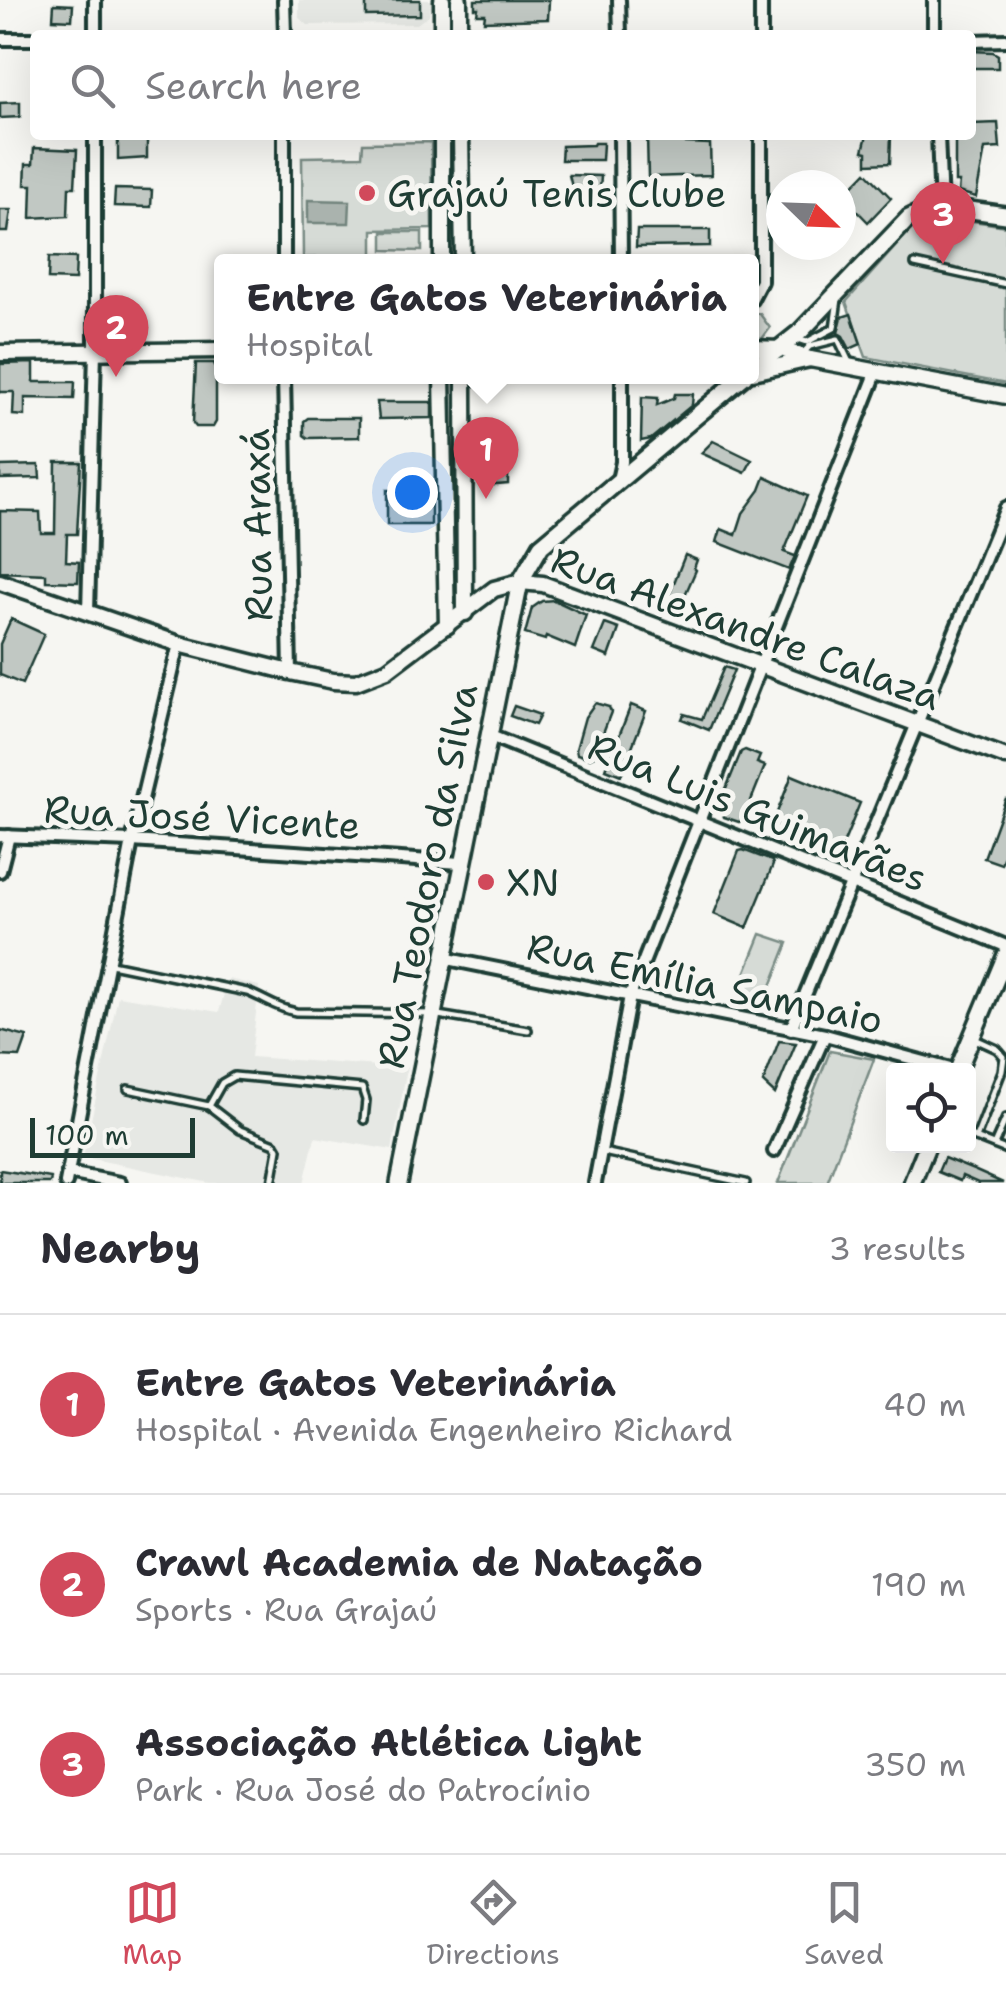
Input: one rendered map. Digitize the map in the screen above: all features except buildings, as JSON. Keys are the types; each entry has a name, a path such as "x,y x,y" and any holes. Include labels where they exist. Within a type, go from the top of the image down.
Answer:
{"main road":[{"path":"442,0 442,30"},
{"path":"459,0 460,30"},
{"path":"442,140 442,254"},
{"path":"461,140 463,254"},
{"path":"759,366 787,344 908,218 940,208 1006,215"},
{"path":"759,347 787,344 805,357 1006,396"},
{"path":"0,353 214,350"},
{"path":"759,370 805,357"},
{"path":"442,384 447,626"},
{"path":"464,384 465,612"},
{"path":"0,582 179,644 333,681 372,678 494,589 520,582 541,546 734,384"},
{"name":"Rua Alexandre Calaza","path":"520,582 552,587 1006,757"},
{"name":"Rua Teodoro da Silva","path":"399,1183 520,582"},
{"path":"960,1063 1006,955"},
{"path":"991,994 1006,979"},
{"path":"912,1183 924,1153"}],"street":[{"path":"94,0 95,30"},
{"path":"284,0 285,30"},
{"path":"619,0 620,30"},
{"path":"761,0 761,30"},
{"path":"934,0 934,30"},
{"path":"0,40 30,39"},
{"path":"976,40 1006,40"},
{"path":"88,612 96,351 95,140"},
{"path":"284,140 284,254"},
{"path":"620,140 621,254"},
{"path":"759,286 762,140"},
{"path":"938,140 940,208"},
{"path":"595,1183 630,996 877,371"},
{"name":"Rua Araxá","path":"284,384 290,672"},
{"path":"616,483 622,462 622,384"},
{"path":"791,1029 1006,508"},
{"path":"120,1183 67,1178 132,841 179,644"},
{"name":"Rua Luis Guimarães","path":"488,736 1006,946"},
{"path":"0,871 5,836"},
{"name":"Rua José Vicente","path":"5,836 461,862"},
{"name":"Rua Emília Sampaio","path":"443,958 824,1035 930,1063"},
{"path":"774,1150 824,1035"}],"lane":[{"path":"914,264 1006,284"},
{"path":"805,357 810,346 838,340 851,366"},
{"path":"108,963 247,992 275,1008 296,1012 432,1014 528,1030"},
{"path":"972,1038 1004,1057 1002,1071 976,1127"},
{"path":"209,1106 222,1083 234,1076 362,1088 366,1100 364,1120"},
{"path":"128,1089 209,1106 240,1130 275,1144 278,1149 272,1183"},
{"path":"994,1144 1006,1118"},
{"path":"976,1137 1006,1150"},
{"path":"601,1152 746,1183"}],"shaded area":[{"path":"299,0 431,0 431,6 429,15 417,24 308,25 299,18"},
{"name":"Grajaú Tenis Clube","path":"431,142 432,229 373,230 373,254 303,254 302,157 362,156 363,143"},
{"path":"308,200 350,201 349,223 308,223"},
{"path":"939,216 1006,226 1006,384 866,357 846,302 914,226"},
{"path":"383,232 422,232 422,251 383,250"},
{"path":"759,314 770,328 759,343"},
{"path":"761,934 788,943 762,1009 734,1001"},
{"path":"228,979 259,986 251,1057 407,1068 392,1150 315,1137 304,1183 210,1183 83,1157 118,996 219,1012"},
{"path":"830,1051 874,1059 827,1183 778,1183"}],"place":[{"name":"Grajaú Tenis Clube","path":"367,193"},
{"name":"Associação Atlética Light","path":"943,264"},
{"name":"Crawl Academia de Natação","path":"116,377"},
{"name":"Entre Gatos Veterinária","path":"486,499"},
{"name":"XN","path":"486,882"}]}
